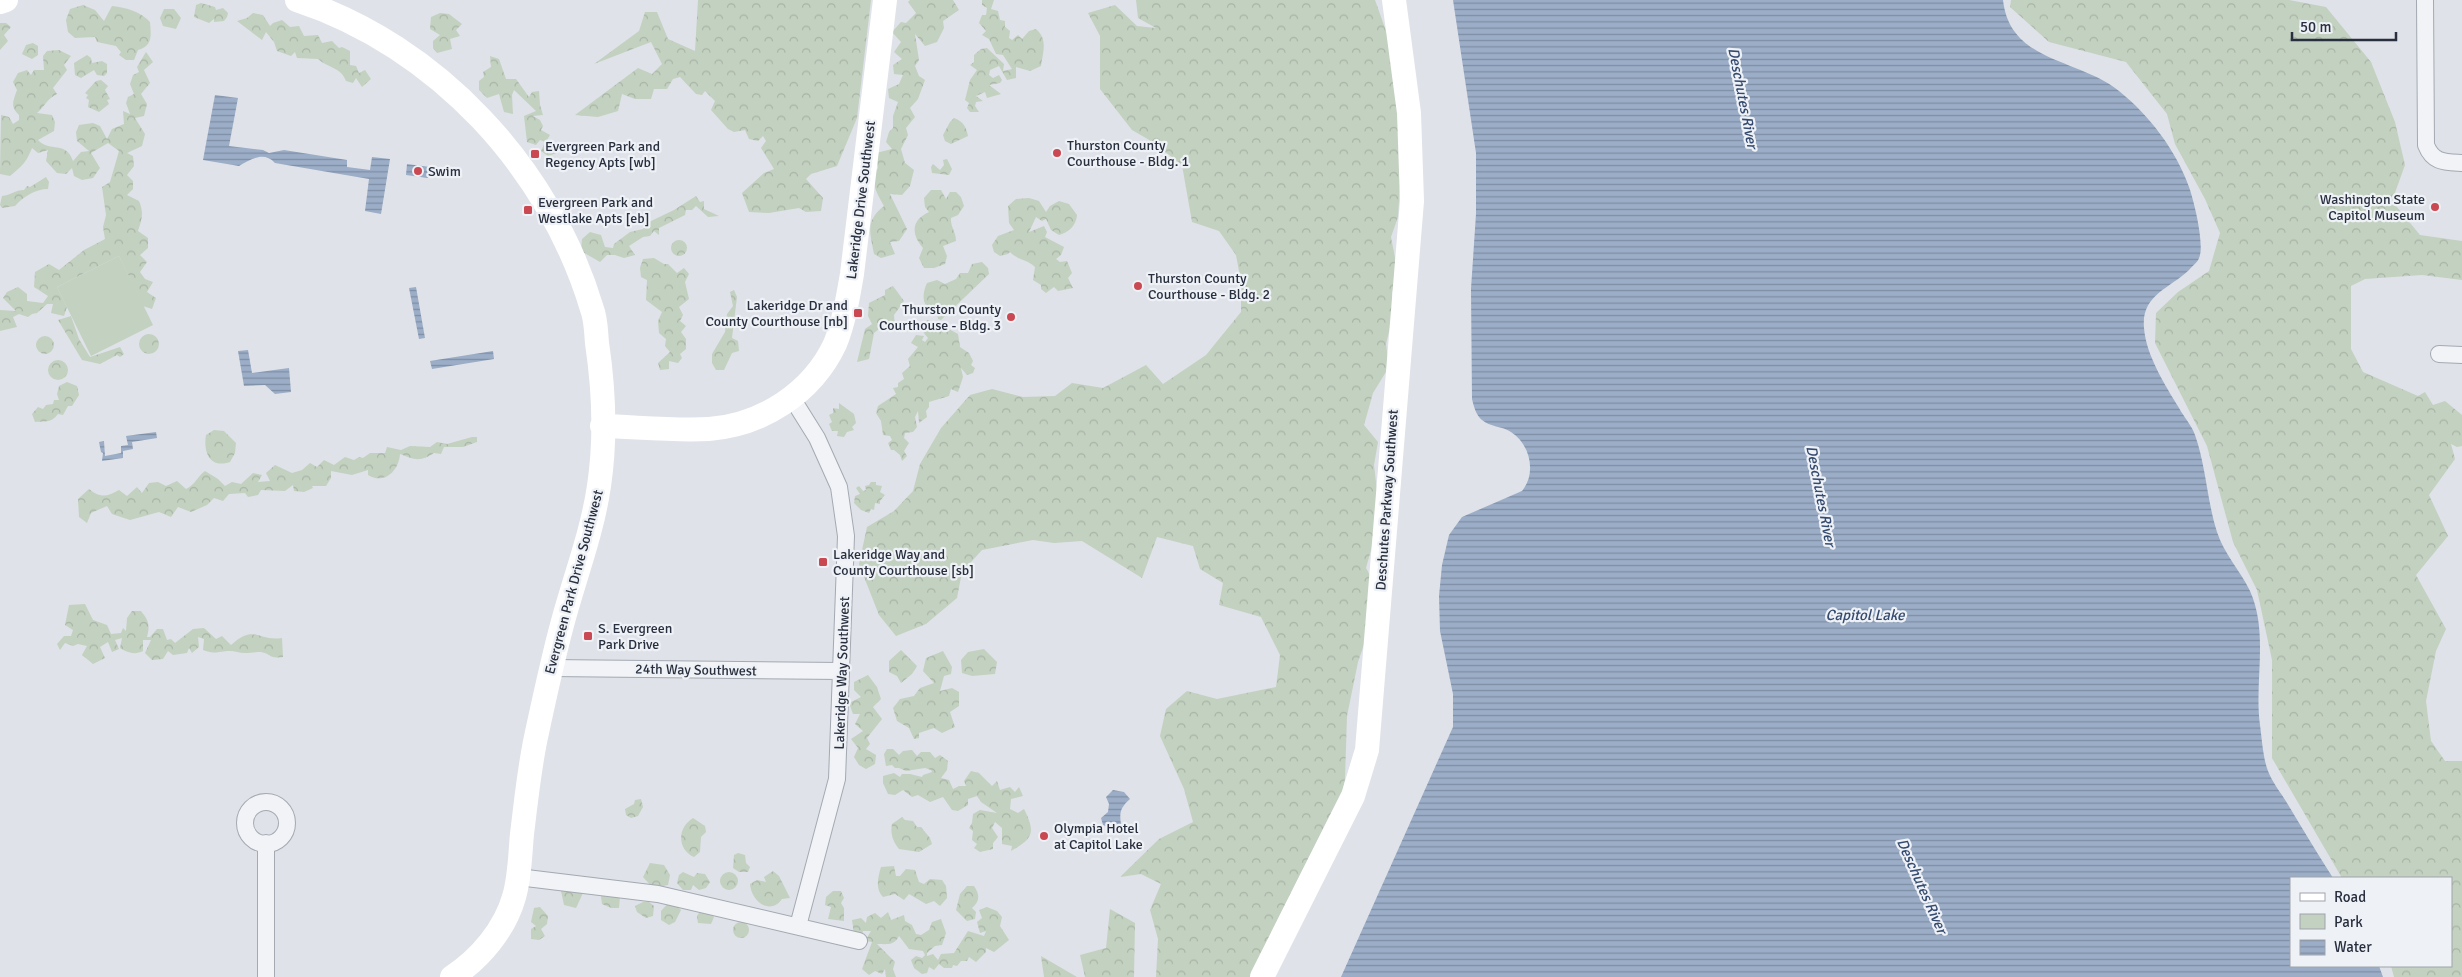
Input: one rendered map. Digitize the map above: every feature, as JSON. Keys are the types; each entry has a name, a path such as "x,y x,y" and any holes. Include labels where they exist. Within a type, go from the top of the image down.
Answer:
{"street":[{"path":"0,2 6,0"},
{"name":"Evergreen Park Drive Southwest","path":"297,0 319,7 358,25 394,46 436,76 471,108 517,159 565,237 593,310 603,386 599,485 593,516 551,668 527,790 514,898 503,923 490,943 452,977"},
{"name":"Lakeridge Drive Southwest","path":"602,426 708,429 734,425 772,411 792,398 813,378 826,361 845,313 861,210 884,0"},
{"name":"Deschutes Parkway Southwest","path":"1262,977 1353,796 1367,750 1412,201 1410,113 1394,0"},
{"path":"2425,0 2426,145 2431,156 2438,161 2462,163"},
{"path":"2440,354 2462,355"},
{"name":"Lakeridge Way Southwest","path":"792,398 817,438 839,487 844,510 846,570 840,670 837,779 829,814 808,880 798,926"},
{"name":"24th Way Southwest","path":"551,668 840,670"},
{"path":"266,843 266,977"},
{"path":"518,877 591,884 658,894 859,941"}],"green space":[{"path":"698,0 871,0 857,118 837,166 811,174 806,179 823,198 821,211 806,212 799,208 769,213 749,212 742,193 764,173 774,169 761,148 766,141 763,136 758,141 749,139 745,130 734,132 728,129 711,110 715,101 705,91 702,95 696,94 680,77 673,79 667,89 654,89 651,99 635,99 622,94 618,111 598,117 575,115 638,68 652,74 662,64 651,42 594,64 639,31 645,12 657,12 668,39 695,51"},
{"path":"910,0 953,0 959,10 943,21 944,28 937,42 925,46 915,34 919,60 915,66 919,76 925,80 918,99 910,108 915,117 906,128 908,135 901,149 905,163 914,170 910,186 902,195 890,194 907,229 899,241 890,242 895,254 881,258 874,254 870,233 871,222 878,211 884,206 874,182 875,173 878,168 876,153 892,149 886,142 889,132 893,128 893,116 898,102 889,98 888,89 899,84 903,75 894,74 893,65 902,59 894,52 901,42 892,32 901,22 906,23 916,13 908,2"},
{"path":"982,0 994,0 991,9 998,11 1000,20 1005,21 1005,27 1010,31 1009,38 1012,40 1018,35 1022,39 1029,31 1036,29 1042,37 1043,51 1041,66 1030,71 1016,67 1016,78 1007,80 999,66 990,70 989,75 993,78 999,75 1002,80 1000,83 989,85 1001,94 987,98 985,92 976,96 983,101 976,102 975,106 979,112 970,112 967,108 969,103 965,100 970,80 977,70 970,65 974,62 974,55 981,49 987,48 1004,64 1003,71 1012,69 1003,55 996,54 989,39 982,35 986,31 979,23 982,15 986,15 987,8 982,5"},
{"path":"1136,0 1375,0 1391,45 1403,137 1398,217 1391,237 1398,273 1392,293 1393,315 1386,344 1389,367 1373,393 1364,425 1378,442 1374,465 1377,491 1373,543 1366,568 1381,595 1358,662 1347,716 1345,779 1340,807 1253,977 1156,977 1158,939 1150,910 1161,884 1141,874 1120,877 1159,839 1193,822 1184,789 1160,736 1166,709 1187,691 1217,699 1276,687 1280,655 1261,617 1219,605 1223,583 1200,569 1193,546 1157,537 1142,578 1082,541 1054,543 1033,540 982,550 962,572 957,598 926,624 896,636 879,615 859,564 867,527 894,511 913,491 920,464 941,428 970,395 992,389 1023,397 1055,396 1072,383 1103,388 1146,365 1163,384 1206,355 1241,312 1241,282 1236,255 1219,231 1192,222 1182,165 1151,141 1132,130 1100,89 1100,36 1088,13 1115,5 1137,26 1156,28 1138,18"},
{"path":"2011,0 2289,0 2326,7 2371,62 2395,122 2405,165 2392,201 2420,235 2462,241 2462,280 2422,275 2365,279 2351,286 2351,349 2363,372 2418,396 2425,392 2433,405 2445,401 2462,415 2462,446 2457,447 2451,444 2455,459 2429,495 2448,536 2416,575 2446,629 2436,651 2426,701 2431,741 2445,761 2462,761 2462,977 2394,977 2391,967 2452,967 2452,877 2341,877 2272,758 2272,660 2257,590 2233,542 2207,446 2155,343 2156,313 2178,292 2209,271 2220,233 2205,199 2175,144 2167,114 2126,62 2049,42 2010,7"},
{"path":"201,3 215,7 216,10 223,8 228,13 227,17 224,21 214,22 214,19 209,23 194,17 196,5"},
{"path":"83,5 95,10 104,21 112,6 128,9 142,15 150,22 151,36 149,43 138,50 134,60 126,60 119,55 121,52 116,46 97,42 95,37 75,38 68,32 66,20 70,9"},
{"path":"164,9 174,9 181,18 176,29 163,26 160,18"},
{"path":"253,13 263,15 270,26 282,20 290,27 299,26 304,36 318,35 322,43 332,41 339,48 342,47 350,51 350,65 356,66 359,73 365,70 371,79 362,87 356,78 353,83 346,81 338,70 318,59 297,58 295,52 291,56 277,51 274,42 266,32 262,40 237,21 247,18"},
{"path":"440,13 449,14 462,24 456,30 460,36 450,39 452,49 437,53 433,48 433,41 440,35 430,29 431,17"},
{"path":"0,23 6,23 11,27 4,35 8,41 0,50"},
{"path":"33,43 38,46 38,55 32,59 22,54 26,45"},
{"path":"59,50 71,56 64,65 67,70 53,88 57,94 48,100 37,113 52,115 55,122 54,131 38,140 48,146 66,151 73,161 81,152 89,151 77,141 76,132 79,125 93,123 100,126 107,139 112,129 124,124 123,111 130,114 126,103 128,97 134,94 130,84 133,75 139,72 137,67 146,52 153,62 144,70 150,83 141,94 147,104 144,116 135,118 145,134 142,146 127,153 133,156 134,166 127,175 133,181 133,189 127,195 139,201 141,205 142,216 138,231 148,238 148,248 140,255 147,262 140,272 145,279 153,282 147,292 156,298 152,309 143,306 119,256 57,287 67,307 64,316 51,313 53,304 47,304 37,313 28,317 19,314 13,317 17,327 0,331 0,310 16,311 3,298 7,292 18,287 27,294 27,301 43,303 48,296 34,287 35,272 49,264 59,270 84,250 105,239 103,227 106,215 102,187 110,182 119,151 108,143 91,153 100,168 93,178 82,180 74,176 72,168 66,174 57,173 46,161 48,150 38,153 32,148 18,170 10,176 0,174 1,115 9,117 13,124 19,120 19,115 13,106 17,90 13,82 18,73 27,70 31,75 34,70 44,70 43,56 47,51"},
{"path":"87,55 91,58 92,63 102,61 107,64 107,73 104,76 97,75 94,70 81,78 75,75 74,63"},
{"path":"490,56 499,59 506,79 516,79 529,97 532,92 539,91 543,115 533,116 540,120 543,126 541,130 550,135 547,140 555,143 557,153 548,156 541,151 545,142 540,140 536,145 527,142 524,116 536,111 514,90 512,95 513,114 504,112 499,94 487,98 479,90 479,81 484,77 483,72 491,67"},
{"path":"101,80 108,86 105,90 110,99 107,100 109,104 99,112 88,107 89,100 86,98 88,95 85,93 96,81"},
{"path":"954,118 964,125 968,136 951,144 945,141 943,135"},
{"path":"947,159 952,169 949,175 932,173 931,167 933,164 940,170 944,165 943,160"},
{"path":"46,177 49,182 48,189 38,190 30,194 15,206 2,208 0,205 2,196 24,190 27,186 30,187"},
{"path":"931,190 941,190 946,199 950,192 956,192 961,197 964,206 958,215 951,218 956,241 943,246 947,256 945,264 934,268 924,268 919,258 923,248 916,238 915,228 919,219 929,212 925,207 924,198"},
{"path":"696,196 700,202 704,201 704,209 719,216 708,217 696,206 692,210 686,210 685,215 659,228 659,235 654,231 650,236 643,237 629,246 635,255 624,258 607,255 600,262 581,251 582,239 590,232 601,235 605,247 613,248 614,244 630,232 643,229 649,222 674,210"},
{"path":"1029,198 1039,201 1046,212 1050,206 1059,201 1069,204 1077,215 1074,225 1063,234 1059,235 1051,230 1046,219 1042,221 1036,217 1029,232 1044,226 1047,232 1045,237 1064,247 1061,255 1056,259 1060,262 1067,261 1072,273 1068,278 1073,288 1058,291 1054,287 1046,293 1041,289 1041,285 1033,280 1035,267 1032,264 1016,257 1010,252 1000,256 994,252 992,245 998,236 1014,230 1009,223 1008,206 1016,199"},
{"path":"679,240 687,248 679,256 671,248"},
{"path":"119,256 153,325 91,356 57,287"},
{"path":"654,258 664,264 668,264 677,273 684,268 689,274 685,282 689,299 679,307 683,315 680,321 686,326 681,332 686,339 686,349 680,354 682,358 678,363 669,361 669,369 660,370 658,363 670,352 665,346 666,339 659,333 658,321 662,312 646,300 647,280 641,277 640,268 643,259"},
{"path":"982,262 988,268 989,274 941,320 938,319 937,313 928,308 924,301 927,283 937,280 945,284 956,279 960,273 968,273 972,264"},
{"path":"893,286 904,301 894,315 895,328 879,329 874,333 869,359 857,362 865,329 872,324 868,316 869,303 885,295 885,290"},
{"path":"734,290 737,297 732,338 738,341 739,351 732,353 724,370 716,370 712,363 712,354 725,332 727,314 733,306 730,292"},
{"path":"71,316 79,339 90,357 120,347 124,354 120,357 117,355 100,364 82,360 58,320"},
{"path":"927,320 937,323 938,329 947,328 958,334 960,347 969,353 973,361 971,365 975,368 973,373 967,375 961,368 963,377 958,392 951,389 949,396 929,402 929,407 926,411 927,417 919,423 918,411 915,417 917,427 913,432 905,433 904,438 909,443 904,451 907,456 902,461 900,455 891,450 888,443 892,440 890,436 883,435 881,421 876,413 878,406 896,394 893,388 898,387 898,383 904,379 902,373 910,366 908,359 918,347 911,343 916,335 924,336 922,340 925,342 928,338 923,332 926,330 924,326"},
{"path":"149,334 156,337 159,344 156,351 149,354 142,351 139,344 142,337"},
{"path":"41,336 49,336 54,341 52,352 41,354 36,349 36,341"},
{"path":"58,360 65,363 68,370 65,377 58,380 51,377 48,370 51,363"},
{"path":"67,382 77,386 79,395 72,406 68,406 63,415 58,414 51,420 35,422 32,414 38,407 43,409 46,405 53,404 54,400 59,400 57,394 59,386"},
{"path":"839,403 854,414 856,423 852,427 854,430 847,432 844,437 837,436 838,431 832,431 829,424 832,422 829,415 833,413 833,408 839,409"},
{"path":"214,430 224,431 236,443 235,453 230,462 217,463 209,458 205,441 206,435"},
{"path":"477,437 477,442 463,447 444,447 441,454 434,453 421,459 413,459 400,454 394,471 385,477 374,478 368,475 368,470 352,475 331,471 331,478 326,486 312,486 313,488 304,492 294,491 293,485 285,491 261,490 258,495 248,497 245,493 229,494 223,501 214,498 207,505 191,512 178,507 171,517 159,512 130,520 112,514 107,506 91,513 87,523 79,517 78,499 89,489 104,496 119,490 127,496 137,487 142,493 149,483 158,482 166,486 177,481 186,489 205,471 225,486 232,482 241,484 253,473 262,475 258,482 270,481 266,473 275,465 292,473 302,470 310,463 317,467 324,460 334,465 345,457 354,460 359,457 363,458 370,453 385,453 387,447 401,450 410,446 430,447 437,442 447,444"},
{"path":"871,482 876,482 876,485 882,486 880,492 885,495 880,504 875,503 874,510 871,509 869,513 861,510 854,503 855,496 860,494 856,488 859,486 863,491 866,490 865,486"},
{"path":"85,604 93,620 107,625 111,634 121,633 123,628 126,631 127,618 132,611 141,611 148,623 147,637 150,637 157,629 163,629 167,640 171,639 175,643 193,629 204,628 216,639 222,636 231,645 246,635 251,634 274,639 282,638 283,657 272,657 261,652 245,653 230,651 215,653 203,650 204,639 198,637 199,647 192,653 189,648 187,653 173,655 168,651 163,659 152,660 145,653 151,640 143,640 143,651 134,653 120,648 122,638 115,640 119,649 112,652 108,642 100,647 105,658 93,664 82,655 87,646 78,644 73,646 65,643 60,650 57,644 64,636 71,636 73,630 65,625 69,605"},
{"path":"984,649 997,662 995,674 972,676 962,673 961,660 968,652"},
{"path":"901,650 917,666 912,674 901,683 897,676 889,672 889,661"},
{"path":"943,651 952,667 951,674 944,676 940,691 952,688 959,692 959,706 950,712 955,727 942,733 934,728 919,733 919,738 914,739 909,728 897,721 893,708 900,699 914,696 920,688 934,683 923,671 926,658"},
{"path":"868,675 877,687 881,699 873,707 882,719 867,738 870,744 866,749 876,755 875,764 866,769 859,765 854,757 858,748 851,739 863,731 855,724 860,714 853,714 849,703 861,697 854,690 854,682"},
{"path":"887,749 893,749 899,755 903,751 912,750 917,756 921,752 930,752 935,758 940,755 948,761 947,770 941,778 949,780 953,789 959,786 966,786 964,781 971,771 979,773 992,786 997,781 1000,790 1010,787 1015,792 1019,787 1023,796 1011,799 1010,809 1018,813 1024,809 1031,829 1028,838 1011,851 1012,846 1002,844 1002,828 995,822 992,828 998,837 993,843 993,849 980,852 974,848 977,844 972,840 973,831 969,828 972,823 973,814 980,810 997,813 981,802 977,796 968,799 968,805 958,811 952,810 943,797 930,802 918,795 912,797 903,790 895,795 888,794 883,783 883,776 894,773 900,777 902,774 910,774 922,777 932,772 925,768 906,771 895,768 892,765 886,766 884,754"},
{"path":"641,799 643,807 638,816 631,818 626,815 625,809 634,804 635,800"},
{"path":"902,817 905,820 913,821 917,827 921,827 930,838 932,844 919,852 899,849 892,837 891,828 892,824"},
{"path":"693,818 705,826 706,832 701,837 700,852 694,857 684,849 681,838 684,827"},
{"path":"738,853 745,855 746,863 750,867 748,872 739,872 733,868 734,855"},
{"path":"650,863 664,865 670,875 668,885 653,888 643,877"},
{"path":"894,866 896,876 900,876 906,869 915,870 919,882 924,884 930,879 942,880 946,886 947,898 940,906 934,901 926,904 909,894 904,900 895,894 883,897 878,887 881,867"},
{"path":"773,871 779,876 790,898 782,899 777,904 767,906 757,901 750,884 757,880 766,882 764,877"},
{"path":"683,872 694,877 697,873 705,874 710,882 706,888 699,890 693,885 691,890 683,890 677,883 679,875"},
{"path":"729,872 735,875 738,881 735,887 729,890 723,887 720,881 723,875"},
{"path":"563,884 574,884 583,893 576,908 564,905 561,891"},
{"path":"967,886 974,886 978,898 977,903 972,908 976,912 975,919 967,921 956,910 960,894"},
{"path":"604,890 620,896 619,908 611,908 602,904 601,897"},
{"path":"833,891 841,891 844,898 841,903 844,908 844,921 828,919 831,907 825,905 826,897"},
{"path":"671,900 681,910 675,922 669,925 661,920 661,911"},
{"path":"643,902 649,902 654,906 653,916 646,918 637,912 635,906"},
{"path":"540,907 548,916 547,924 541,929 545,936 539,940 531,939 531,929 536,926 531,922 534,908"},
{"path":"987,907 997,911 1002,917 1000,926 1009,940 994,952 986,948 986,952 976,962 969,957 967,961 961,961 957,966 953,965 952,968 944,968 939,964 934,970 929,967 927,973 922,974 914,968 911,960 916,956 922,958 925,955 923,951 909,949 899,936 892,943 877,944 895,962 893,969 896,977 886,977 885,969 882,974 875,971 869,975 862,969 872,942 865,941 871,931 863,931 862,936 854,934 852,920 861,918 866,923 867,917 875,913 881,918 888,912 891,920 904,915 905,921 912,925 916,934 921,935 929,930 932,922 941,919 946,933 942,945 935,946 927,953 927,956 933,954 938,960 941,954 954,953 968,931 984,936 986,931 980,933 977,922 982,918 979,910"},
{"path":"1110,909 1135,923 1134,977 1085,977 1080,955 1106,948"},
{"path":"701,910 707,910 714,917 711,924 698,923 697,916"},
{"path":"738,922 744,922 749,927 747,936 738,938 733,933 733,927"},
{"path":"1041,956 1077,977 1044,977"}],"water":[{"name":"Capitol Lake","path":"1453,0 2003,0 2008,21 2018,36 2032,48 2048,57 2103,80 2130,100 2151,122 2177,160 2194,202 2201,243 2198,260 2181,277 2158,294 2147,308 2144,317 2144,328 2148,349 2168,390 2194,432 2202,459 2217,532 2224,548 2250,591 2256,607 2260,641 2259,709 2263,749 2268,771 2332,877 2290,877 2290,967 2379,967 2383,977 1341,977 1453,727 1453,694 1440,631 1439,596 1442,565 1449,535 1462,517 1522,491 1527,484 1529,476 1530,468 1527,451 1518,437 1511,432 1482,420 1474,408 1472,399 1471,289 1476,214 1476,153"},
{"path":"215,95 238,98 229,146 263,150 269,153 284,150 347,160 347,167 370,170 372,157 390,159 381,214 365,211 369,179 275,163 266,157 257,157 239,166 203,160"},
{"name":"Swim","path":"407,164 430,167 428,178 406,175"},
{"path":"416,287 425,338 419,339 409,288"},
{"path":"248,350 252,373 289,368 291,392 275,394 265,385 244,386 238,351"},
{"path":"493,351 494,359 432,369 430,361"},
{"path":"156,432 157,438 132,442 133,449 123,451 123,458 102,461 103,453 101,452 99,442 104,441 105,456 121,453 121,446 128,445 126,436"},
{"path":"1113,790 1124,792 1130,799 1121,810 1121,824 1112,829 1103,825 1101,818 1108,812 1109,804 1106,797"}],"place":[{"name":"Thurston County Courthouse - Bldg. 1","path":"1057,153"},
{"name":"Evergreen Park and Regency Apts [wb]","path":"535,154"},
{"name":"Swim","path":"418,171"},
{"name":"Washington State Capitol Museum","path":"2435,207"},
{"name":"Evergreen Park and Westlake Apts [eb]","path":"528,210"},
{"name":"Thurston County Courthouse - Bldg. 2","path":"1138,286"},
{"name":"Lakeridge Dr and County Courthouse [nb]","path":"858,313"},
{"name":"Thurston County Courthouse - Bldg. 3","path":"1011,317"},
{"name":"Lakeridge Way and County Courthouse [sb]","path":"823,562"},
{"name":"S. Evergreen Park Drive","path":"588,636"},
{"name":"Olympia Hotel at Capitol Lake","path":"1044,836"}],"water label":[{"name":"Deschutes River","path":"1743,98"},
{"name":"Deschutes River","path":"1821,496"},
{"name":"Deschutes River","path":"1922,886"}]}
